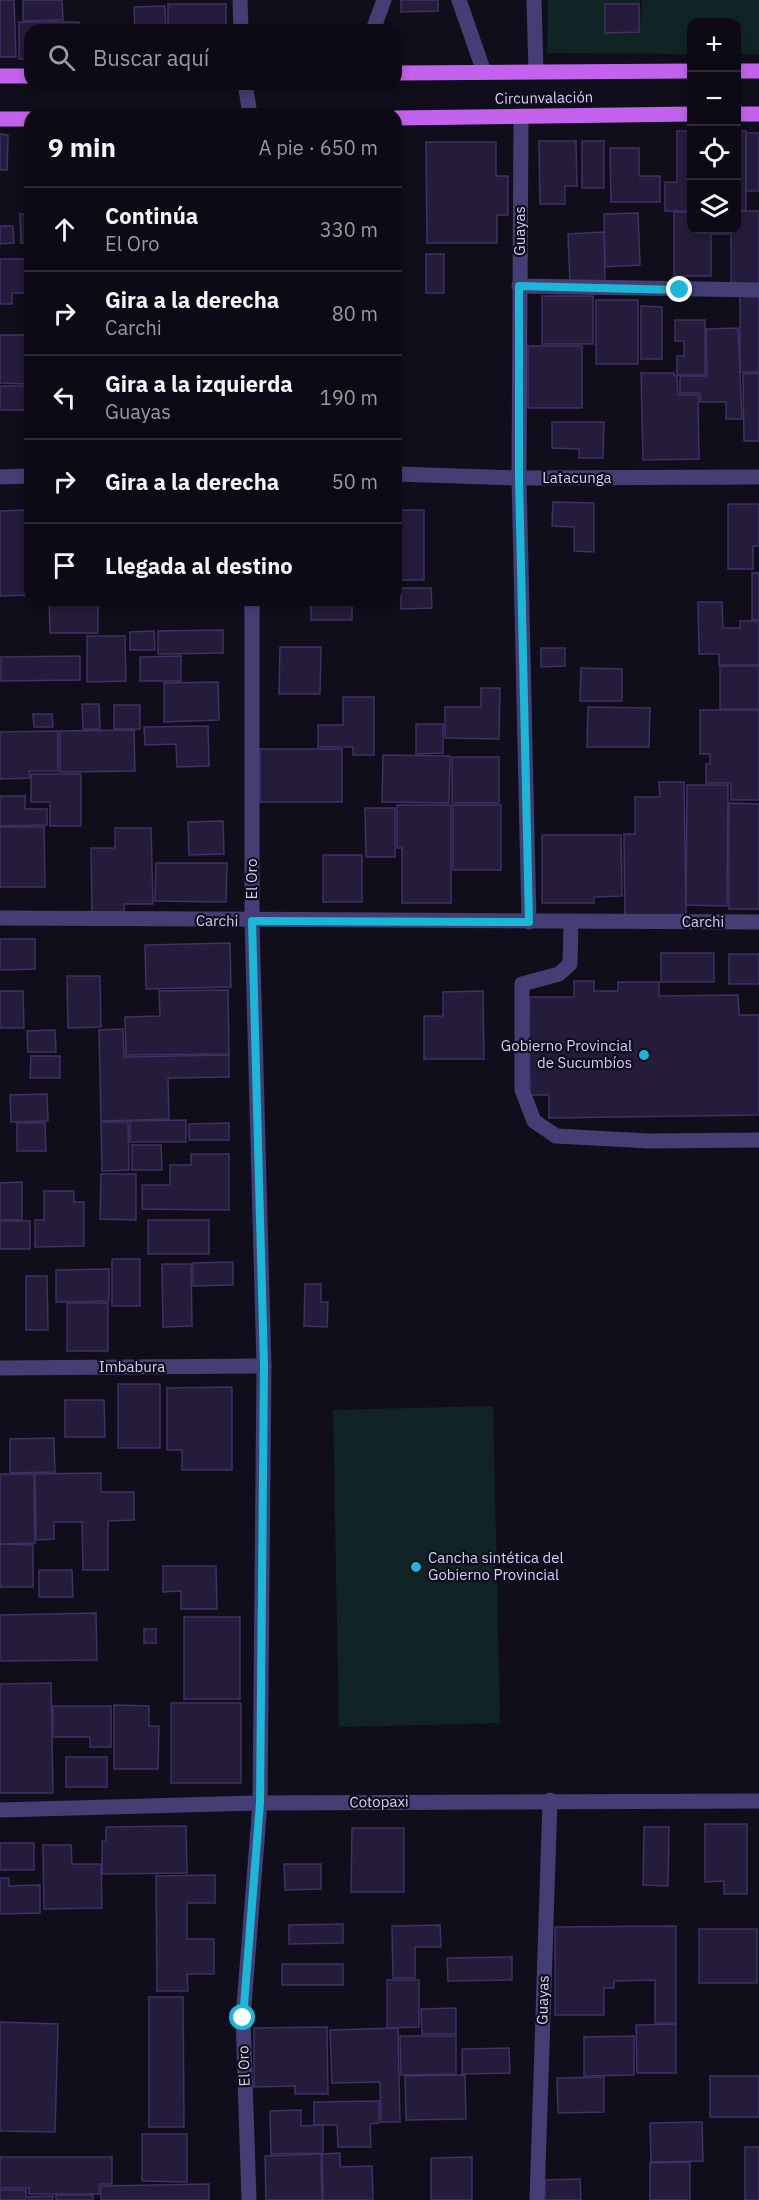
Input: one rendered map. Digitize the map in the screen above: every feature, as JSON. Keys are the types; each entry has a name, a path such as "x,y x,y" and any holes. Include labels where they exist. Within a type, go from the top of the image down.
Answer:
{"main road":[{"name":"Circunvalación","path":"402,72 687,71"},
{"path":"741,71 759,71"},
{"path":"0,76 24,76"},
{"name":"Circunvalación","path":"402,118 687,114"},
{"path":"741,114 759,114"},
{"path":"0,119 24,119"}],"street":[{"path":"240,0 241,24"},
{"path":"375,24 384,0"},
{"path":"459,0 484,72"},
{"path":"534,0 536,71"},
{"path":"246,90 249,108"},
{"name":"Guayas","path":"521,116 519,478 529,922"},
{"path":"519,286 759,290"},
{"name":"Latacunga","path":"402,474 519,478 759,477"},
{"path":"0,477 24,476"},
{"name":"El Oro","path":"249,2200 243,2018 260,1803 264,1366 252,921 252,606"},
{"name":"Carchi","path":"0,918 759,922"},
{"path":"571,922 570,964 559,974 522,984 522,1090 534,1121 556,1136 649,1141 759,1140"},
{"name":"Imbabura","path":"0,1368 264,1366"},
{"name":"Guayas","path":"537,2200 550,1800"},
{"name":"Cotopaxi","path":"0,1810 260,1803 550,1800 759,1801"}],"green space":[{"path":"548,0 640,0 641,32 642,0 759,0 759,54 741,54 741,18 687,18 687,54 547,53"},
{"name":"Cancha sintética del Gobierno Provincial","path":"493,1406 500,1723 339,1727 333,1410"}],"building":[{"path":"0,0 14,0 16,57 0,57"},
{"path":"23,0 62,0 63,20 23,21"},
{"path":"401,0 438,0 438,11 401,12"},
{"path":"168,4 226,4 226,24 168,24"},
{"path":"605,4 639,4 639,32 605,33"},
{"path":"165,6 166,24 135,24 134,7"},
{"path":"19,22 79,22 79,24 24,24 24,59 19,59"},
{"path":"677,131 687,131 687,211 665,211 665,182 677,182"},
{"path":"741,131 746,131 746,211 741,211"},
{"path":"746,133 759,133 759,191 746,191"},
{"path":"0,134 8,135 7,170 0,170"},
{"path":"539,141 576,141 577,186 565,186 565,204 540,204"},
{"path":"582,141 604,141 604,188 582,188"},
{"path":"426,142 496,142 496,176 508,176 508,215 497,215 497,243 427,243"},
{"path":"610,148 639,148 639,176 660,176 660,202 611,202"},
{"path":"741,211 759,211 759,286 731,286 731,234 741,234"},
{"path":"674,212 687,212 687,234 711,234 711,276 674,276"},
{"path":"638,213 640,265 605,267 604,214"},
{"path":"20,214 24,214 24,243 21,243"},
{"path":"0,226 13,226 14,243 0,244"},
{"path":"604,232 605,282 570,283 568,234"},
{"path":"426,254 444,254 444,293 426,293"},
{"path":"0,259 24,259 24,293 12,293 12,304 0,304"},
{"path":"740,295 759,295 759,372 740,372"},
{"path":"542,296 593,296 593,344 542,344"},
{"path":"596,300 638,300 638,364 596,364"},
{"path":"641,306 662,307 662,359 641,359"},
{"path":"675,320 705,320 705,375 677,375 677,356 684,356 684,341 675,341"},
{"path":"738,328 742,419 726,419 726,402 700,402 700,393 680,393 680,376 707,376 706,329"},
{"path":"0,335 24,335 24,384 0,383"},
{"path":"528,346 582,346 582,408 528,408"},
{"path":"641,373 674,373 674,376 677,376 678,395 698,395 699,459 643,460"},
{"path":"759,373 759,441 744,441 743,374"},
{"path":"0,386 24,386 24,410 0,410"},
{"path":"552,422 604,422 603,458 579,458 579,449 552,448"},
{"path":"553,502 594,503 594,552 574,551 574,527 552,526"},
{"path":"728,504 759,504 759,546 753,546 753,569 728,569"},
{"path":"24,510 24,595 0,596 0,511"},
{"path":"402,510 424,510 424,580 402,580"},
{"path":"752,573 759,573 759,620 752,620"},
{"path":"402,588 431,588 432,608 401,609"},
{"path":"698,602 722,602 723,628 740,628 740,621 759,621 759,665 719,665 719,654 699,654"},
{"path":"49,606 98,606 98,633 50,633"},
{"path":"311,606 352,606 352,620 311,620"},
{"path":"223,630 223,653 158,654 158,631"},
{"path":"154,631 155,650 130,650 130,632"},
{"path":"87,636 125,636 126,681 87,682"},
{"path":"280,647 321,647 320,694 279,694"},
{"path":"541,648 565,648 565,666 541,667"},
{"path":"80,656 80,680 1,681 1,657"},
{"path":"181,656 181,681 140,681 140,657"},
{"path":"720,666 759,666 759,709 720,709"},
{"path":"581,668 622,669 622,701 580,701"},
{"path":"218,682 219,720 164,722 164,683"},
{"path":"481,688 500,688 499,739 445,738 445,707 481,707"},
{"path":"343,697 374,697 374,755 353,755 353,747 318,747 318,725 343,725"},
{"path":"82,704 99,704 100,729 83,729"},
{"path":"114,705 140,705 140,729 114,729"},
{"path":"588,707 650,708 649,747 587,747"},
{"path":"700,710 759,710 759,800 731,800 731,783 706,783 706,764 710,764 710,754 700,754"},
{"path":"33,714 52,714 53,727 34,727"},
{"path":"416,724 443,724 443,753 416,754"},
{"path":"208,726 209,766 177,767 176,744 145,745 144,727"},
{"path":"134,730 135,771 60,772 60,731"},
{"path":"58,731 58,771 29,771 30,778 0,779 0,732"},
{"path":"260,749 342,749 342,802 260,802"},
{"path":"383,755 450,756 449,803 382,802"},
{"path":"452,757 499,757 499,803 452,803"},
{"path":"31,774 81,774 81,826 50,826 50,802 31,802"},
{"path":"659,782 684,782 686,915 625,916 624,834 635,834 635,797 660,797"},
{"path":"687,785 728,785 727,906 686,905"},
{"path":"0,796 25,796 25,809 47,809 47,825 0,826"},
{"path":"729,803 759,804 759,909 729,909"},
{"path":"397,805 451,805 451,903 402,903 402,848 397,848"},
{"path":"453,805 501,805 501,870 453,870"},
{"path":"365,808 395,808 395,857 366,857"},
{"path":"223,821 224,854 189,855 188,822"},
{"path":"0,827 44,827 45,887 0,887"},
{"path":"115,828 151,828 153,904 124,904 124,912 92,912 91,848 115,848"},
{"path":"542,835 621,835 622,896 594,897 594,903 542,903"},
{"path":"323,855 362,855 362,902 323,902"},
{"path":"156,863 227,863 226,902 155,901"},
{"path":"0,939 35,939 35,969 0,970"},
{"path":"230,943 231,987 146,989 145,945"},
{"path":"661,953 714,953 714,982 661,982"},
{"path":"729,954 759,954 759,984 729,984"},
{"path":"67,976 100,976 101,1027 68,1028"},
{"name":"Gobierno Provincial de Sucumbíos","path":"574,981 594,981 594,991 618,991 618,982 659,982 659,996 738,995 739,1015 759,1015 759,1115 549,1118 549,1095 530,1095 529,997 574,997"},
{"path":"228,990 229,1054 126,1055 125,1017 160,1016 159,991"},
{"path":"0,991 23,991 24,1028 0,1028"},
{"path":"483,991 484,1059 424,1059 424,1016 443,1016 443,992"},
{"path":"123,1029 124,1057 229,1055 229,1077 168,1078 169,1119 101,1121 99,1030"},
{"path":"55,1030 56,1052 28,1052 27,1031"},
{"path":"31,1056 60,1056 60,1078 30,1078"},
{"path":"47,1094 48,1121 11,1122 10,1095"},
{"path":"186,1120 186,1142 130,1142 130,1121"},
{"path":"101,1122 128,1122 129,1170 102,1171"},
{"path":"17,1123 45,1123 46,1151 17,1151"},
{"path":"229,1123 229,1140 189,1140 189,1124"},
{"path":"132,1145 161,1145 162,1170 132,1170"},
{"path":"191,1154 229,1154 229,1210 142,1209 142,1185 170,1185 170,1165 191,1165"},
{"path":"101,1174 136,1174 136,1220 100,1219"},
{"path":"22,1182 22,1220 0,1220 0,1183"},
{"path":"44,1191 74,1191 74,1202 84,1202 84,1246 35,1247 35,1220 44,1220"},
{"path":"148,1220 209,1220 209,1254 148,1254"},
{"path":"0,1221 30,1221 30,1249 0,1249"},
{"path":"112,1259 140,1259 140,1306 112,1306"},
{"path":"233,1262 233,1285 193,1286 193,1263"},
{"path":"162,1264 191,1264 192,1326 163,1327"},
{"path":"109,1269 109,1301 56,1302 56,1270"},
{"path":"26,1276 47,1276 48,1330 26,1330"},
{"path":"305,1284 321,1284 321,1302 328,1302 327,1327 304,1326"},
{"path":"67,1303 108,1303 108,1351 67,1351"},
{"path":"118,1384 160,1384 160,1448 118,1448"},
{"path":"232,1387 232,1470 182,1470 182,1450 167,1450 167,1388"},
{"path":"65,1400 104,1400 105,1437 65,1437"},
{"path":"54,1438 55,1472 10,1473 10,1439"},
{"path":"101,1473 101,1492 134,1492 134,1520 108,1521 108,1570 83,1570 82,1522 54,1522 54,1539 36,1540 35,1474"},
{"path":"0,1474 34,1474 35,1543 0,1544"},
{"path":"0,1544 33,1545 33,1587 0,1587"},
{"path":"163,1566 216,1566 217,1609 181,1609 181,1591 163,1592"},
{"path":"39,1570 72,1570 73,1597 39,1597"},
{"path":"96,1613 97,1660 0,1661 0,1615"},
{"path":"184,1617 240,1617 240,1699 184,1699"},
{"path":"144,1629 156,1629 156,1643 144,1643"},
{"path":"51,1683 53,1793 0,1793 0,1684"},
{"path":"171,1703 241,1703 241,1783 171,1783"},
{"path":"114,1705 149,1706 149,1726 159,1726 158,1769 114,1769"},
{"path":"53,1706 111,1706 111,1747 90,1747 90,1737 53,1737"},
{"path":"66,1757 107,1757 107,1787 66,1787"},
{"path":"705,1824 747,1824 747,1894 724,1894 724,1881 705,1882"},
{"path":"186,1826 187,1873 102,1874 102,1841 106,1841 106,1827"},
{"path":"644,1827 669,1827 668,1886 643,1885"},
{"path":"352,1828 404,1828 404,1892 351,1892"},
{"path":"0,1843 34,1843 34,1870 0,1870"},
{"path":"43,1845 71,1845 72,1864 101,1864 102,1908 44,1909"},
{"path":"284,1864 321,1864 321,1889 285,1890"},
{"path":"215,1875 215,1903 187,1903 187,1939 214,1939 214,1974 187,1974 188,1991 157,1991 156,1876"},
{"path":"0,1878 9,1878 9,1886 40,1885 40,1913 0,1914"},
{"path":"343,1924 343,1943 289,1944 289,1925"},
{"path":"440,1925 441,1947 415,1947 415,1978 393,1978 392,1926"},
{"path":"676,1926 676,2023 655,2023 655,1980 614,1981 614,1988 604,1988 604,2015 555,2015 555,1927"},
{"path":"699,1929 757,1929 757,1983 699,1983"},
{"path":"512,1957 512,1980 448,1981 447,1958"},
{"path":"282,1964 343,1964 343,1985 282,1985"},
{"path":"387,1980 419,1980 419,2027 387,2028"},
{"path":"149,1997 183,1997 184,2127 149,2127"},
{"path":"456,2008 456,2034 422,2034 421,2009"},
{"path":"0,2022 58,2024 55,2132 0,2131"},
{"path":"676,2024 676,2073 637,2073 636,2025"},
{"path":"327,2027 328,2094 295,2094 295,2086 254,2087 254,2028"},
{"path":"398,2028 400,2122 381,2122 380,2082 332,2083 330,2030"},
{"path":"400,2036 456,2036 456,2074 401,2075"},
{"path":"634,2036 634,2075 584,2076 584,2037"},
{"path":"509,2048 510,2073 462,2074 462,2049"},
{"path":"465,2075 466,2119 406,2120 405,2076"},
{"path":"710,2076 759,2076 759,2117 710,2117"},
{"path":"604,2077 604,2112 558,2113 557,2078"},
{"path":"379,2101 379,2123 370,2124 371,2147 338,2147 337,2125 314,2125 314,2102"},
{"path":"301,2110 301,2126 323,2125 323,2153 271,2154 270,2111"},
{"path":"702,2122 703,2161 651,2162 650,2123"},
{"path":"142,2134 187,2134 187,2182 142,2181"},
{"path":"745,2147 759,2147 759,2200 745,2200"},
{"path":"340,2153 340,2167 372,2166 373,2200 323,2200 322,2154"},
{"path":"321,2154 322,2200 266,2200 265,2156"},
{"path":"0,2157 112,2157 112,2184 99,2184 99,2194 29,2194 29,2188 0,2188"},
{"path":"472,2157 472,2200 431,2200 431,2158"},
{"path":"690,2162 690,2200 650,2200 650,2163"},
{"path":"580,2179 581,2200 545,2200 545,2180"},
{"path":"209,2184 209,2200 101,2200 101,2186"},
{"path":"0,2190 26,2190 26,2197 53,2196 53,2200 0,2200"},
{"path":"56,2195 93,2195 93,2200 56,2200"}],"place":[{"name":"Gobierno Provincial de Sucumbíos","path":"644,1055"},
{"name":"Cancha sintética del Gobierno Provincial","path":"416,1567"}],"route":[{"path":"243,2018 260,1803 264,1366 252,921 529,922 519,478 519,286 680,290"}]}
